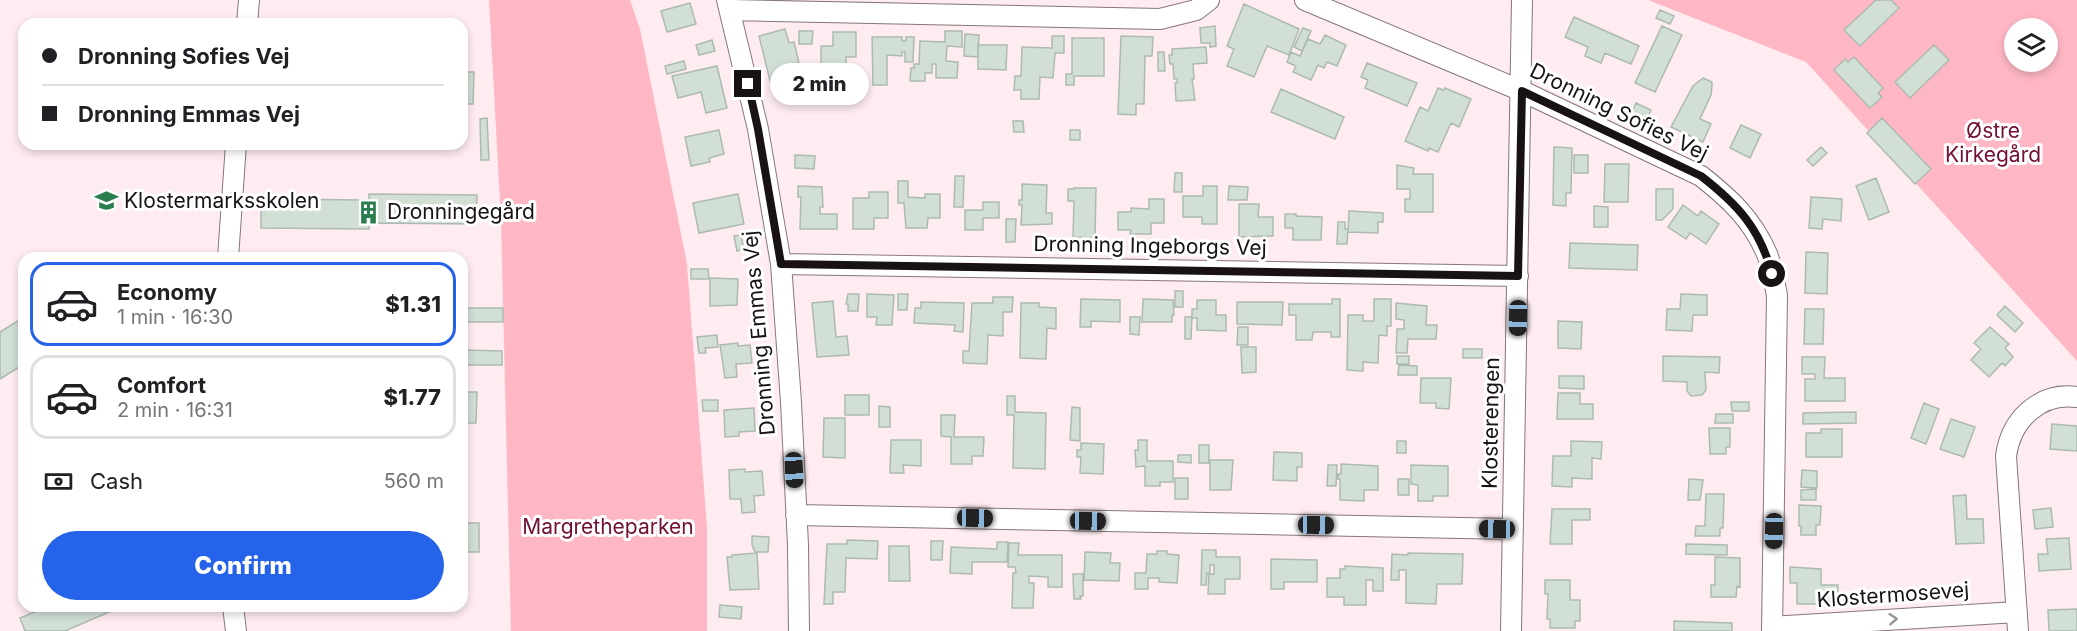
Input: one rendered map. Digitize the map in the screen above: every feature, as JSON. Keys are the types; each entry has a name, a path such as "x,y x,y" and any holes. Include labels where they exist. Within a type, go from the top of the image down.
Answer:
{"street":[{"path":"248,18 249,0"},
{"path":"728,5 1160,19 1196,10 1209,0"},
{"name":"Dronning Sofies Vej","path":"1305,0 1522,91 1701,176 1725,194 1742,211 1767,254 1778,295 1772,629"},
{"name":"Klosterengen","path":"1511,631 1522,0"},
{"name":"Dronning Emmas Vej","path":"728,5 758,129 781,264 791,402 799,631"},
{"path":"228,252 236,150"},
{"name":"Dronning Ingeborgs Vej","path":"781,264 1518,276"},
{"path":"2017,621 2006,456 2008,442 2014,429 2031,408 2057,397 2077,397"},
{"path":"796,515 1513,529"},
{"path":"234,612 236,631"},
{"name":"Klostermosevej","path":"1772,629 2017,621"}],"green space":[{"name":"Margretheparken","path":"489,0 630,0 640,29 687,264 707,528 707,631 511,631 501,220"},
{"name":"Østre Kirkegård","path":"1648,0 2077,0 2077,361 1806,62"}],"building":[{"path":"1876,0 1891,0 1899,8 1860,46 1844,30"},
{"path":"690,3 696,24 667,32 661,11"},
{"path":"1244,4 1299,29 1289,55 1267,46 1254,77 1227,66 1234,49 1227,46"},
{"path":"1660,10 1674,16 1670,24 1656,18"},
{"path":"1574,17 1639,46 1631,64 1605,53 1601,63 1585,56 1588,47 1565,37"},
{"path":"1215,26 1216,46 1210,47 1210,43 1201,43 1200,28"},
{"path":"1662,26 1682,35 1655,92 1635,83"},
{"path":"1303,28 1311,31 1302,51 1294,47"},
{"path":"785,29 789,43 794,42 799,63 793,64 798,86 773,93 759,36"},
{"path":"799,31 813,31 812,44 799,44"},
{"path":"945,31 962,31 962,47 947,46 946,61 958,62 957,78 936,78 936,64 932,64 932,73 925,73 925,81 910,81 911,68 914,68 914,64 919,64 920,41 945,42"},
{"path":"833,32 856,32 856,57 846,57 846,79 837,79 837,88 821,87 821,46 833,46"},
{"path":"965,34 979,35 978,57 964,56"},
{"path":"1325,35 1346,45 1337,66 1327,62 1324,68 1318,65 1311,80 1293,72 1296,66 1287,62 1291,52 1300,56 1308,39 1320,44"},
{"path":"1052,36 1064,36 1064,53 1055,53 1053,78 1040,77 1039,99 1021,99 1021,90 1014,90 1015,76 1021,76 1022,47 1052,48"},
{"path":"1121,36 1153,37 1152,56 1145,56 1144,104 1136,104 1136,115 1118,114"},
{"path":"872,37 902,37 902,41 906,41 906,37 914,37 913,62 905,62 905,52 902,52 902,56 887,55 887,85 873,85"},
{"path":"1072,38 1104,38 1104,76 1074,76 1074,85 1066,85 1066,74 1072,74"},
{"path":"712,40 715,51 699,55 696,45"},
{"path":"978,45 1007,45 1006,70 978,69"},
{"path":"1934,45 1949,60 1910,98 1895,82"},
{"path":"1206,47 1207,63 1193,64 1194,79 1192,79 1195,100 1176,101 1175,83 1177,79 1174,79 1173,64 1170,64 1169,55 1172,55 1172,49"},
{"path":"1158,52 1164,52 1165,71 1158,71"},
{"path":"1854,57 1883,88 1878,93 1882,97 1870,108 1834,70 1845,59 1848,62"},
{"path":"684,61 686,69 667,74 665,66"},
{"path":"1367,63 1417,83 1407,106 1365,88 1368,80 1361,77"},
{"path":"717,66 727,108 706,113 701,92 678,98 672,76"},
{"path":"468,72 474,72 473,104 468,104"},
{"path":"1703,78 1712,82 1712,86 1711,95 1700,119 1711,124 1703,142 1671,127 1693,86"},
{"path":"1438,88 1444,90 1445,88 1471,99 1459,127 1451,123 1438,152 1429,148 1428,151 1405,141 1420,107 1428,111"},
{"path":"1281,89 1344,117 1335,139 1271,112"},
{"path":"1636,103 1651,110 1644,126 1629,119"},
{"path":"487,118 489,160 481,160 480,119"},
{"path":"1882,118 1931,169 1915,184 1867,133"},
{"path":"1013,121 1023,121 1024,132 1014,132"},
{"path":"1741,125 1761,134 1750,158 1730,148"},
{"path":"719,130 724,154 709,158 710,162 691,166 685,137"},
{"path":"1070,130 1080,130 1080,140 1070,140"},
{"path":"1554,147 1572,148 1571,193 1566,193 1566,206 1553,205"},
{"path":"1821,147 1827,153 1813,166 1807,160"},
{"path":"795,155 815,156 814,169 795,168"},
{"path":"1574,155 1588,155 1588,173 1574,173"},
{"path":"1605,164 1629,164 1628,202 1604,202"},
{"path":"1397,165 1414,168 1413,174 1433,174 1433,212 1405,212 1405,199 1410,199 1410,189 1397,189"},
{"path":"1175,173 1182,173 1182,192 1174,192"},
{"path":"955,176 964,176 963,207 954,207"},
{"path":"1876,178 1889,212 1869,220 1856,186"},
{"path":"898,181 908,181 908,197 925,198 925,194 940,194 940,218 928,218 927,228 906,228 904,203 898,203"},
{"path":"1022,184 1047,185 1046,213 1052,213 1052,224 1021,225 1022,205 1019,205 1019,200 1022,200"},
{"path":"798,186 822,187 823,207 820,207 820,214 837,214 837,229 800,229 801,197 798,197"},
{"path":"1203,186 1217,186 1217,224 1202,224 1202,217 1183,217 1183,196 1203,196"},
{"path":"1229,186 1248,187 1247,200 1228,200"},
{"path":"1096,188 1095,238 1073,237 1074,201 1068,201 1068,189"},
{"path":"1656,189 1673,189 1673,209 1662,220 1656,220"},
{"path":"869,192 888,192 888,218 874,218 874,229 853,229 853,198 869,198"},
{"name":"Dronningegård","path":"369,194 477,195 476,224 370,223 369,229 261,228 261,199 369,200"},
{"path":"738,194 744,224 699,233 693,203"},
{"path":"1811,197 1842,199 1841,221 1823,219 1822,229 1809,228"},
{"path":"1149,199 1164,199 1164,223 1151,223 1151,234 1130,234 1131,230 1118,230 1118,212 1131,212 1131,208 1149,209"},
{"path":"983,202 999,202 999,218 983,218 983,230 965,230 965,210 983,210"},
{"path":"1239,204 1259,204 1258,217 1273,217 1273,236 1239,237"},
{"path":"1683,205 1698,216 1701,211 1719,224 1706,244 1690,233 1686,239 1668,227"},
{"path":"1594,206 1608,207 1608,227 1594,227"},
{"path":"1349,211 1383,213 1383,222 1378,222 1378,233 1348,232"},
{"path":"1285,214 1322,217 1321,240 1293,240 1293,228 1285,228"},
{"path":"1006,219 1016,219 1015,242 1006,242"},
{"path":"1338,222 1345,222 1345,229 1348,229 1347,244 1337,244"},
{"path":"741,235 744,249 737,251 734,236"},
{"path":"1570,243 1638,245 1637,270 1569,268"},
{"path":"1806,252 1828,253 1827,294 1805,293"},
{"path":"691,269 708,269 709,279 691,279"},
{"path":"710,278 738,279 737,305 710,306"},
{"path":"1175,291 1183,291 1183,307 1175,307"},
{"path":"848,294 859,294 858,311 848,311 848,304 846,304"},
{"path":"867,294 894,295 892,325 876,325 877,317 867,317"},
{"path":"898,294 908,294 907,310 898,310"},
{"path":"1681,294 1707,295 1707,315 1693,315 1692,331 1666,330 1667,309 1680,309"},
{"path":"993,297 1013,297 1012,312 1003,312 1003,336 988,335 987,364 963,363 963,351 969,351 972,303 993,303"},
{"path":"1081,299 1120,300 1120,322 1091,321 1091,327 1080,327"},
{"path":"1143,299 1173,300 1172,322 1142,322"},
{"path":"1332,299 1340,299 1340,337 1331,337 1331,332 1313,332 1312,340 1296,340 1296,315 1289,315 1289,304 1332,304"},
{"path":"1374,299 1391,299 1391,326 1387,326 1387,336 1379,335 1378,363 1363,362 1363,371 1347,370 1348,315 1363,315 1363,321 1374,321"},
{"path":"1197,300 1216,300 1216,315 1226,315 1226,331 1197,330 1197,318 1192,318 1192,309 1197,309"},
{"path":"833,301 836,337 847,336 849,355 817,357 812,303"},
{"path":"921,302 964,303 963,332 954,331 955,325 914,323 915,308 921,308"},
{"path":"1237,302 1283,302 1282,325 1237,324"},
{"path":"1021,303 1039,303 1039,307 1056,308 1056,329 1047,328 1046,359 1020,358"},
{"path":"1396,303 1427,306 1426,325 1437,325 1436,339 1408,339 1407,353 1396,353 1397,329 1404,329 1404,320 1396,319"},
{"path":"2005,306 2023,323 2015,332 1997,315"},
{"path":"468,308 503,308 503,322 468,322"},
{"path":"1805,309 1824,309 1823,344 1804,344"},
{"path":"1130,317 1140,317 1139,335 1130,334"},
{"path":"1185,317 1192,317 1191,339 1185,339"},
{"path":"18,321 18,368 0,379 0,332"},
{"path":"1558,321 1582,322 1581,349 1558,348"},
{"path":"1238,327 1248,327 1248,345 1237,345"},
{"path":"1990,327 2009,344 2005,348 2013,357 2005,366 2002,363 1989,377 1971,360 1981,349 1974,343"},
{"path":"717,335 718,347 705,348 706,353 699,353 697,337"},
{"path":"738,343 738,346 750,345 752,363 736,364 737,377 725,378 720,345"},
{"path":"1241,347 1256,347 1256,372 1242,373"},
{"path":"1463,349 1482,349 1482,358 1463,358"},
{"path":"468,350 502,351 502,365 468,365"},
{"path":"1397,356 1409,356 1409,364 1397,364"},
{"path":"1663,356 1720,357 1719,373 1705,372 1706,390 1702,395 1691,396 1687,391 1687,382 1663,381"},
{"path":"1802,357 1825,357 1824,378 1845,378 1845,401 1805,401 1805,379 1815,379 1815,374 1802,374"},
{"path":"1399,365 1417,366 1417,375 1398,375"},
{"path":"1559,376 1584,376 1584,389 1559,388"},
{"path":"1421,378 1451,378 1449,409 1436,408 1436,403 1420,403"},
{"path":"468,392 477,392 476,423 468,423"},
{"path":"1558,393 1580,393 1580,404 1593,404 1593,419 1557,419"},
{"path":"845,395 869,395 869,415 845,415"},
{"path":"1007,396 1015,396 1015,412 1046,413 1045,469 1013,468 1014,415 1007,415"},
{"path":"702,400 718,400 718,411 703,411"},
{"path":"1731,402 1749,402 1749,411 1732,411"},
{"path":"1924,403 1939,409 1926,444 1911,438"},
{"path":"879,406 890,407 890,427 879,427"},
{"path":"1072,407 1080,408 1080,441 1070,440"},
{"path":"754,408 755,431 739,432 739,436 725,437 724,410"},
{"path":"1856,412 1856,423 1803,424 1803,413"},
{"path":"1716,414 1733,414 1733,423 1715,423"},
{"path":"941,415 955,415 954,437 984,437 983,456 972,456 972,464 951,464 951,437 941,436"},
{"path":"824,418 845,418 845,458 823,457"},
{"path":"1951,419 1975,427 1964,457 1940,449"},
{"path":"2052,424 2077,426 2077,451 2050,449"},
{"path":"1709,428 1730,428 1730,447 1726,447 1726,454 1710,454"},
{"path":"1821,429 1842,429 1842,457 1806,457 1806,433 1821,433"},
{"path":"891,440 921,440 921,466 903,465 904,473 890,473"},
{"path":"1138,440 1147,440 1147,461 1173,461 1173,482 1160,482 1160,486 1145,486 1145,466 1136,467 1135,450 1138,450"},
{"path":"1397,441 1406,441 1406,453 1397,453"},
{"path":"1571,441 1602,442 1601,459 1592,458 1592,479 1572,478 1572,487 1552,486 1553,456 1571,456"},
{"path":"1081,443 1104,444 1103,474 1080,473 1081,457 1077,457 1077,450 1081,450"},
{"path":"1199,445 1209,445 1209,463 1199,463"},
{"path":"1274,452 1302,453 1302,467 1297,467 1297,481 1273,480"},
{"path":"1178,455 1191,455 1191,463 1178,462"},
{"path":"1210,460 1233,460 1231,490 1210,490"},
{"path":"1341,464 1378,466 1378,490 1364,490 1364,501 1340,500 1338,474 1341,474"},
{"path":"1328,465 1337,465 1336,486 1327,486"},
{"path":"1411,465 1448,466 1448,496 1433,496 1433,501 1418,501 1418,485 1411,484"},
{"path":"745,469 745,472 762,471 764,495 754,496 755,512 742,513 741,499 730,499 729,470"},
{"path":"1802,470 1817,471 1817,488 1801,487"},
{"path":"1175,478 1188,478 1188,499 1175,499"},
{"path":"1398,479 1409,479 1409,495 1398,495"},
{"path":"1689,479 1703,480 1700,500 1688,500"},
{"path":"1816,489 1816,500 1801,500 1801,490"},
{"path":"1706,494 1724,494 1723,528 1720,528 1720,536 1695,536 1696,526 1705,526"},
{"path":"1966,495 1967,519 1983,519 1984,543 1956,544 1953,496"},
{"path":"1799,505 1821,506 1820,525 1816,525 1816,535 1801,535"},
{"path":"2051,508 2053,527 2035,529 2033,510"},
{"path":"1552,509 1590,509 1590,520 1572,520 1572,544 1550,544"},
{"path":"468,523 479,523 479,552 468,552"},
{"path":"752,536 769,537 768,552 755,552"},
{"path":"2069,538 2071,569 2039,571 2038,554 2048,554 2046,539"},
{"path":"847,540 878,541 877,559 846,558 845,592 833,592 833,604 824,604 827,544 847,544"},
{"path":"931,541 943,541 942,560 931,560"},
{"path":"997,542 1008,542 1007,562 972,562 972,574 950,573 951,547 997,549"},
{"path":"1009,543 1019,543 1018,555 1062,555 1062,587 1048,587 1048,577 1029,576 1029,583 1034,583 1033,608 1012,608 1013,573 1016,573 1015,567 1008,567"},
{"path":"1686,544 1727,545 1727,555 1686,554"},
{"path":"889,546 909,546 910,581 889,581"},
{"path":"1202,550 1216,550 1216,557 1240,557 1240,579 1225,579 1225,594 1208,594 1209,574 1214,574 1214,565 1210,565 1206,585 1201,585"},
{"path":"1157,551 1179,555 1177,583 1159,582 1159,578 1148,578 1148,589 1135,589 1135,573 1146,573 1147,554 1157,554"},
{"path":"1085,552 1111,553 1110,563 1120,563 1119,581 1084,580"},
{"path":"757,553 759,589 730,590 727,557"},
{"path":"1408,553 1463,554 1462,584 1437,584 1436,604 1406,603 1406,570 1399,570 1399,580 1391,580 1392,554 1408,555"},
{"path":"1715,557 1740,558 1740,587 1737,586 1736,597 1711,597 1711,585 1715,585"},
{"path":"1271,559 1317,560 1317,582 1284,582 1284,589 1271,589"},
{"path":"1345,566 1383,568 1383,591 1373,591 1373,580 1366,580 1366,605 1344,605 1344,597 1327,597 1327,578 1340,578 1340,569 1345,569"},
{"path":"1790,567 1821,569 1821,585 1838,585 1838,604 1797,604 1797,583 1790,583"},
{"path":"1073,574 1083,574 1081,599 1074,599"},
{"path":"1545,580 1570,580 1570,600 1580,600 1580,621 1575,621 1575,628 1550,628 1550,619 1547,619 1548,594 1545,594"},
{"path":"1853,595 1867,595 1867,603 1853,603"},
{"path":"720,605 742,607 741,619 719,617"},
{"path":"2077,609 2077,631 2049,631 2048,610"},
{"path":"34,612 109,612 65,631 25,631 20,618"},
{"path":"1674,621 1732,623 1732,631 1674,631"}],"place":[{"name":"Klostermarksskolen","path":"106,201"},
{"name":"Dronningegård","path":"369,212"}],"route":[{"path":"748,84 781,264 1518,276 1522,91 1701,176 1725,194 1742,211 1767,254 1772,274"}]}
